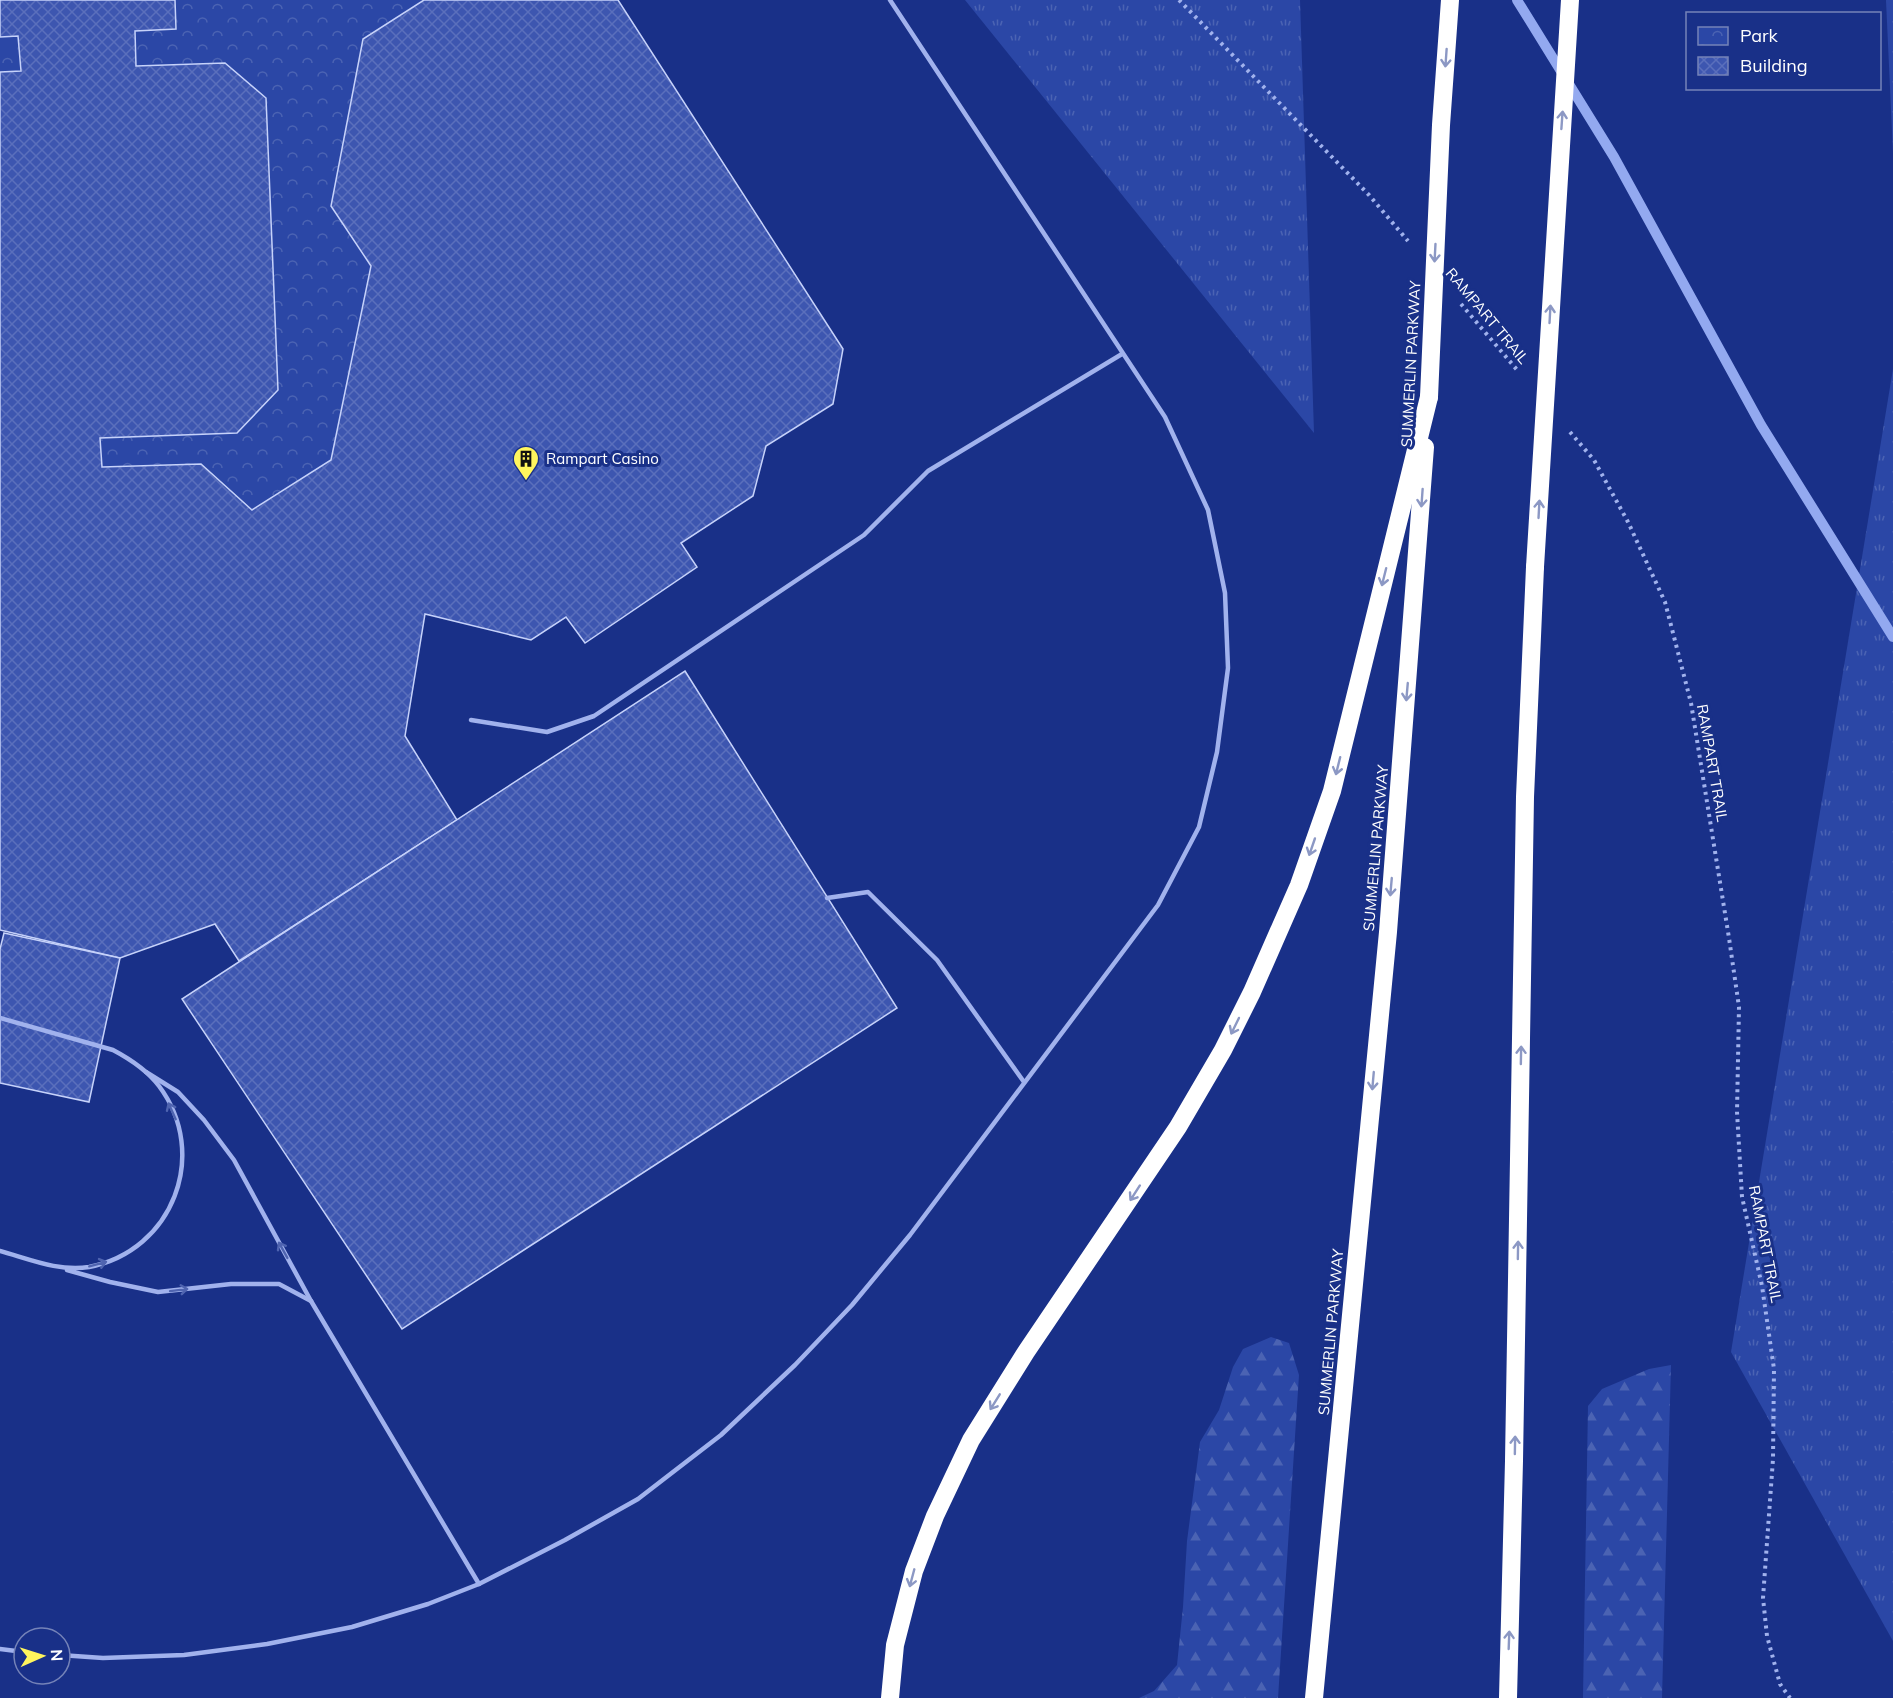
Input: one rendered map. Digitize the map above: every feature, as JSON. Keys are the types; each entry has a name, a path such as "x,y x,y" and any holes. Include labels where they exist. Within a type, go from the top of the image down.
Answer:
{"highway":[{"name":"SUMMERLIN PARKWAY","path":"1314,1698 1388,932 1429,398 1441,125 1450,0"},
{"path":"1508,1698 1525,809 1535,567 1570,0"},
{"path":"890,1698 895,1646 914,1570 934,1516 971,1440 1026,1352 1178,1127 1212,1070 1252,992 1299,885 1332,791 1429,398"}],"lane":[{"path":"72,1656 103,1658 161,1656 267,1644 352,1627 428,1604 479,1584 638,1499 721,1435 795,1365 852,1305 910,1235 1158,905 1199,826 1217,752 1228,668 1225,593 1208,510 1165,417 890,0"},
{"path":"471,720 547,732 594,716 864,535 928,471 1122,354"},
{"path":"827,898 868,892 937,960 1024,1082"},
{"path":"0,1018 113,1050 178,1092 204,1120 234,1161 311,1301 479,1584"},
{"path":"61,1268 88,1267 110,1261 135,1248 152,1233 168,1212 180,1182 183,1158 180,1130 174,1110 159,1086 146,1072"},
{"path":"0,1251 110,1282 158,1292 231,1284 279,1284 311,1301"}],"path":[{"path":"1179,0 1369,195 1415,250"},
{"name":"RAMPART TRAIL","path":"1454,296 1524,378"},
{"name":"RAMPART TRAIL","path":"1563,423 1594,460 1628,522 1665,602 1691,703 1739,1007 1737,1112 1742,1197 1762,1286 1774,1370 1773,1459 1763,1598 1767,1636 1780,1684 1790,1698"}],"green space":[{"path":"175,0 424,0 363,39 331,206 371,266 331,460 252,510 201,464 102,467 100,438 237,433 278,389 266,98 225,63 136,66 135,31"},
{"path":"965,0 1300,0 1314,433"},
{"path":"1886,0 1893,0 1893,153"},
{"path":"18,36 21,71 0,72 0,37"},
{"path":"1893,369 1893,1641 1731,1352"},
{"path":"1271,1337 1289,1343 1299,1375 1278,1698 1139,1698 1154,1691 1177,1665 1187,1541 1200,1442 1219,1410 1233,1367 1243,1349"},
{"path":"1671,1365 1662,1698 1583,1698 1588,1406 1602,1389 1649,1369"}],"building":[{"name":"Rampart Casino","path":"0,0 175,0 176,29 135,31 136,66 225,63 266,98 278,390 237,433 100,438 102,467 201,464 252,510 331,460 371,266 331,206 363,39 424,0 618,0 843,349 833,404 766,446 753,496 681,543 697,567 585,643 566,617 531,640 425,614 405,736 457,820 239,961 215,924 120,958 0,930 0,72 21,71 18,36 0,37"},
{"path":"685,671 897,1008 402,1329 182,999"},
{"path":"4,933 120,958 89,1102 0,1083 0,949"}],"waterway":[{"path":"1517,0 1614,157 1761,425 1893,637"}],"place":[{"name":"Rampart Casino","path":"526,482"}]}
